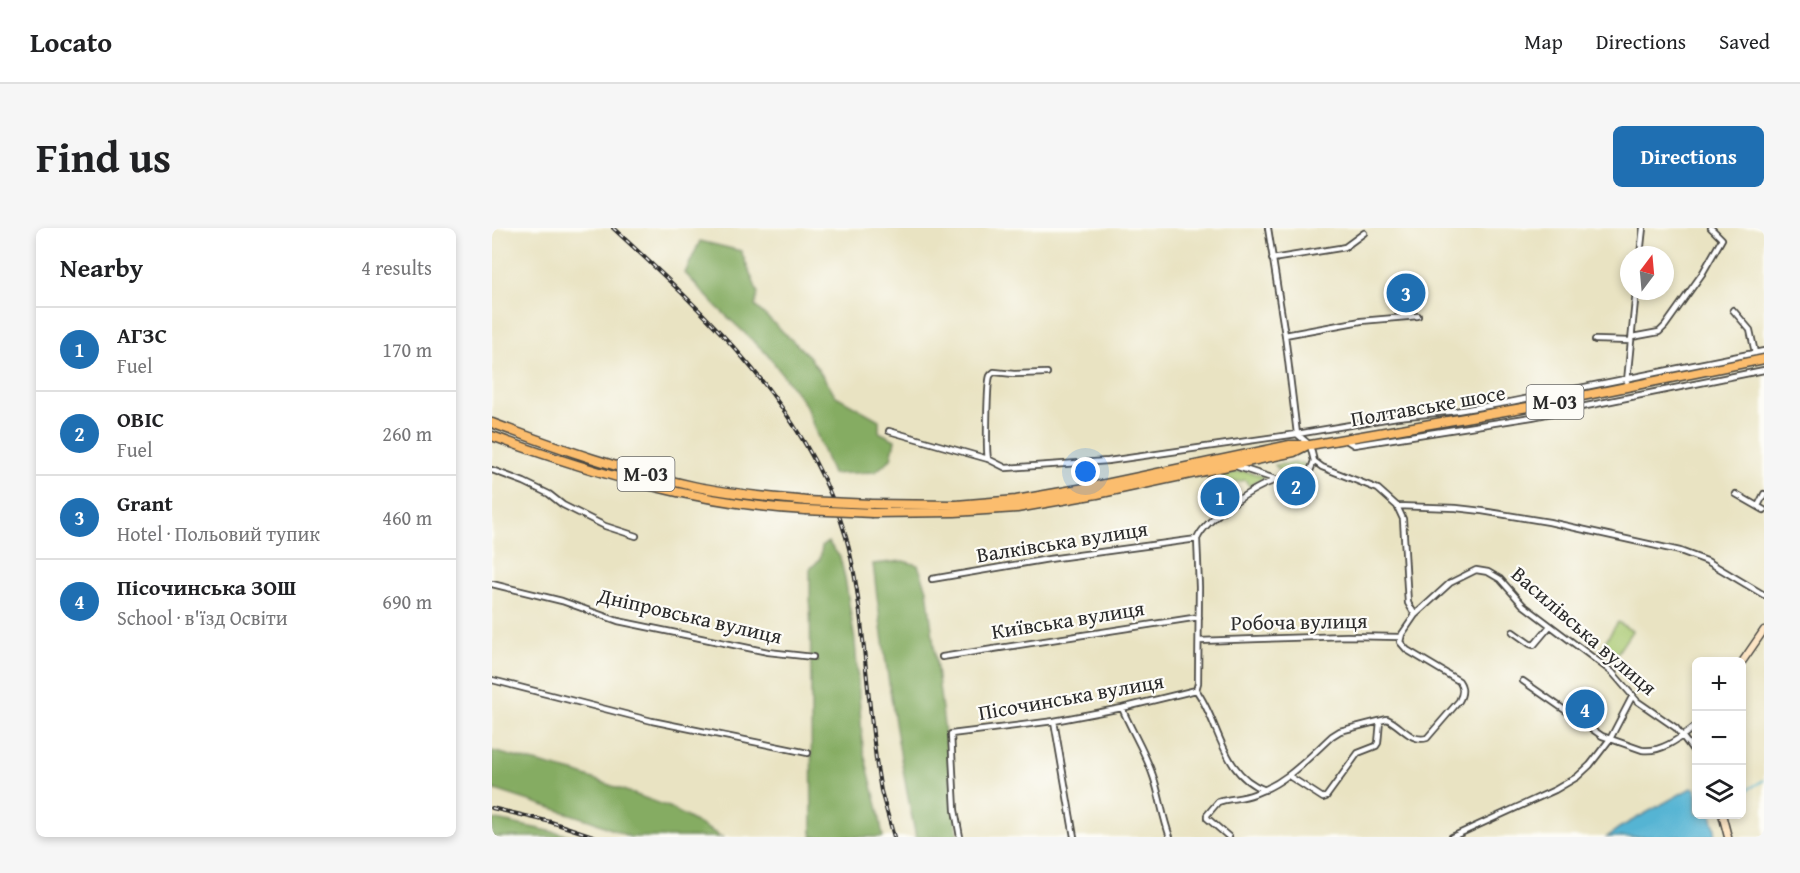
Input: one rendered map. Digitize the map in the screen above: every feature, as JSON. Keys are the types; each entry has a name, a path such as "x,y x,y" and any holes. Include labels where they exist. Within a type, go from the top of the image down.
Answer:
{"highway":[{"name":"Полтавське шосе","path":"1310,445 1528,407 1627,383 1764,359"},
{"name":"М-03","path":"492,423 545,443 652,476 694,486 872,508 955,512 1017,508 1097,494 1294,452 1310,445"},
{"name":"М-03","path":"492,436 608,474 681,493 764,508 805,510 956,505 1016,500 1096,486 1290,445 1310,445"}],"street":[{"path":"1265,790 1249,782 1234,767 1204,702 1196,690 1199,617 1197,539 1210,521 1225,509 1268,484 1305,474 1310,471 1314,462 1310,445 1298,434 1268,228"},
{"path":"1641,246 1643,228"},
{"path":"1595,340 1632,339 1662,330 1722,239 1711,228"},
{"path":"1272,259 1345,247 1364,233"},
{"path":"1627,383 1635,300"},
{"path":"1733,310 1750,330 1755,353"},
{"path":"1285,335 1361,321 1418,316"},
{"path":"889,431 988,459 1006,468 1098,462 1298,434 1627,383 1764,351"},
{"path":"1344,439 1354,444 1532,417 1764,370"},
{"path":"988,459 987,395 990,376 994,372 1047,373"},
{"path":"1314,462 1378,489 1397,506 1403,519 1408,603 1414,615"},
{"path":"1231,465 1278,480"},
{"path":"492,470 549,494 563,505 605,526 636,536"},
{"path":"1736,494 1764,510"},
{"path":"1758,506 1764,494"},
{"path":"1397,506 1456,507 1549,522 1655,545 1707,561 1764,594"},
{"name":"Валківська вулиця","path":"932,579 1049,559 1197,539"},
{"name":"Василівська вулиця","path":"1400,637 1414,615 1450,583 1476,570 1482,570 1500,579 1523,605 1612,672 1637,700 1683,735 1692,748"},
{"name":"Дніпровська вулиця","path":"492,584 562,601 618,621 768,652 813,657"},
{"name":"Київська вулиця","path":"942,657 1199,617"},
{"path":"1513,632 1534,645 1550,626"},
{"path":"1745,657 1764,630"},
{"name":"Робоча вулиця","path":"1198,641 1347,636 1400,637"},
{"path":"1229,837 1208,820 1208,815 1215,804 1240,799 1271,788 1289,776 1340,731 1387,719 1414,738 1429,737 1459,701 1462,687 1453,676 1407,650 1401,643 1400,637"},
{"path":"492,680 652,721 808,753"},
{"path":"1523,681 1602,736 1649,751 1668,745 1692,729"},
{"name":"Пісочинська вулиця","path":"960,837 955,810 951,734 1054,721 1122,708 1196,690"},
{"path":"1452,837 1572,781 1590,765 1610,739 1633,695"},
{"path":"1122,708 1157,786 1170,837"},
{"path":"1054,721 1074,837"},
{"path":"1289,776 1325,798 1358,753 1376,746 1380,721"},
{"path":"1723,819 1728,837"}],"green space":[{"path":"700,241 741,251 758,293 755,306 809,356 836,396 879,420 879,432 895,440 891,459 875,472 832,474 805,404 767,354 685,273"},
{"path":"1304,463 1306,469 1282,473 1275,465"},
{"path":"1244,471 1265,478 1254,482 1250,487 1245,480 1209,487 1208,481 1212,477"},
{"path":"828,542 840,557 845,578 855,641 863,749 883,837 812,837 810,569 820,559 822,546"},
{"path":"903,561 918,565 927,590 958,837 916,837 909,803 873,564"},
{"path":"1618,622 1632,631 1614,658 1600,649"},
{"path":"1587,698 1597,705 1586,721 1576,715"},
{"path":"492,751 577,773 669,807 722,837 630,837 592,821 492,789"},
{"path":"492,819 568,835 573,837 492,837"}],"water":[{"path":"1691,788 1692,819 1712,819 1715,829 1714,837 1607,837"}],"waterway":[{"path":"1746,791 1764,780"}],"railway":[{"path":"613,228 684,295 751,367 781,406 807,447 829,490 846,537 852,564 861,621 877,767 894,837"},
{"path":"492,808 551,822 596,837"}],"place":[{"name":"Grant","path":"1406,293"},
{"name":"ОВІС","path":"1296,486"},
{"name":"АГЗС","path":"1220,497"},
{"name":"Пісочинська ЗОШ","path":"1585,709"}]}
